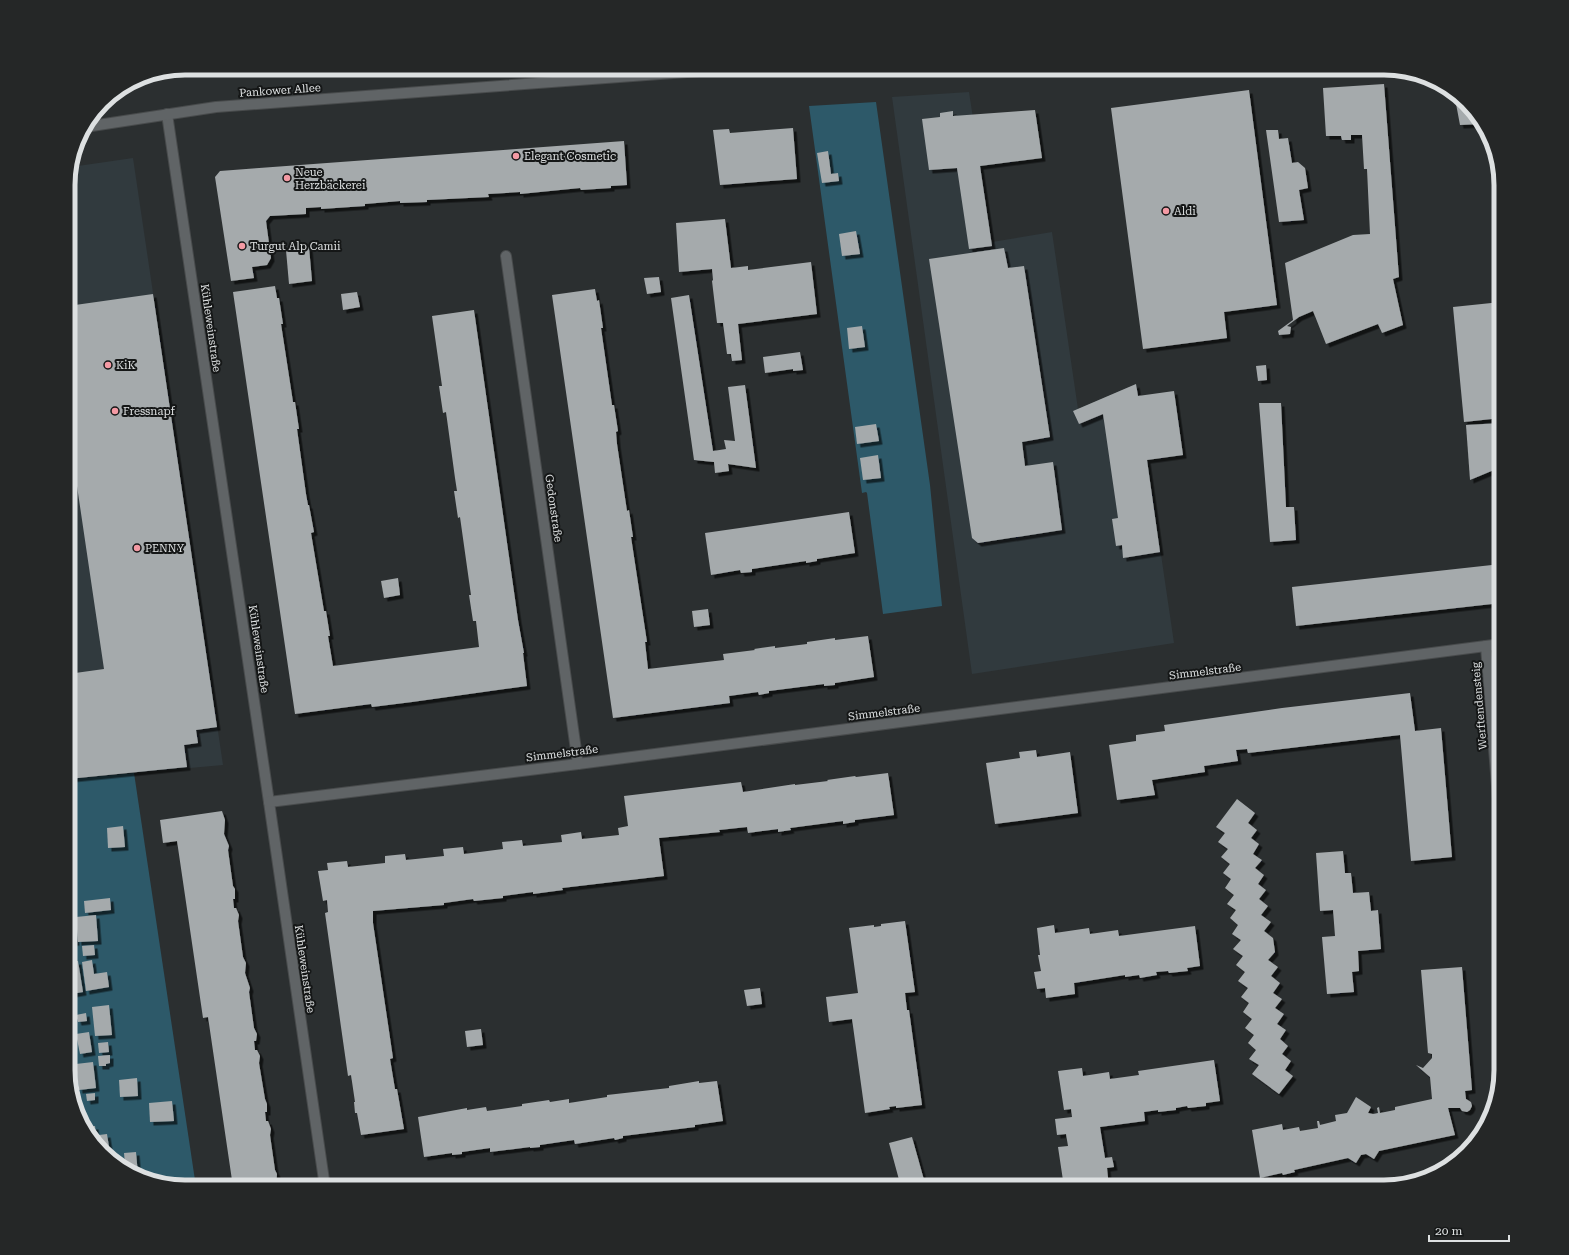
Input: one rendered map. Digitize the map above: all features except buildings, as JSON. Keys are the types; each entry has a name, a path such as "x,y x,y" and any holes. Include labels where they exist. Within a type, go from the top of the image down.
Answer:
{"street":[{"name":"Pankower Allee","path":"93,126 216,107 647,75"},
{"name":"Kühleweinstraße","path":"167,114 324,1180"},
{"name":"Gedonstraße","path":"506,256 578,764"},
{"name":"Simmelstraße","path":"269,802 578,764 1494,645"},
{"name":"Werftendensteig","path":"1486,646 1494,748"}],"shaded area":[{"path":"969,92 992,242 1052,232 1078,409 1136,384 1174,643 972,674 892,97"},
{"path":"876,102 930,485 942,606 883,614 867,493 862,493 809,106"},
{"path":"133,158 223,765 75,778 75,178 77,166"},
{"path":"134,773 195,1180 164,1178 150,1174 130,1165 113,1153 102,1142 86,1118 81,1105 75,1077 75,778"}],"place":[{"name":"Elegant Cosmetic","path":"516,156"},
{"name":"Neue Herzbäckerei","path":"287,178"},
{"name":"Aldi","path":"1166,211"},
{"name":"Turgut Alp Camii","path":"242,246"},
{"name":"KiK","path":"108,365"},
{"name":"Fressnapf","path":"115,411"},
{"name":"PENNY","path":"137,548"}]}
